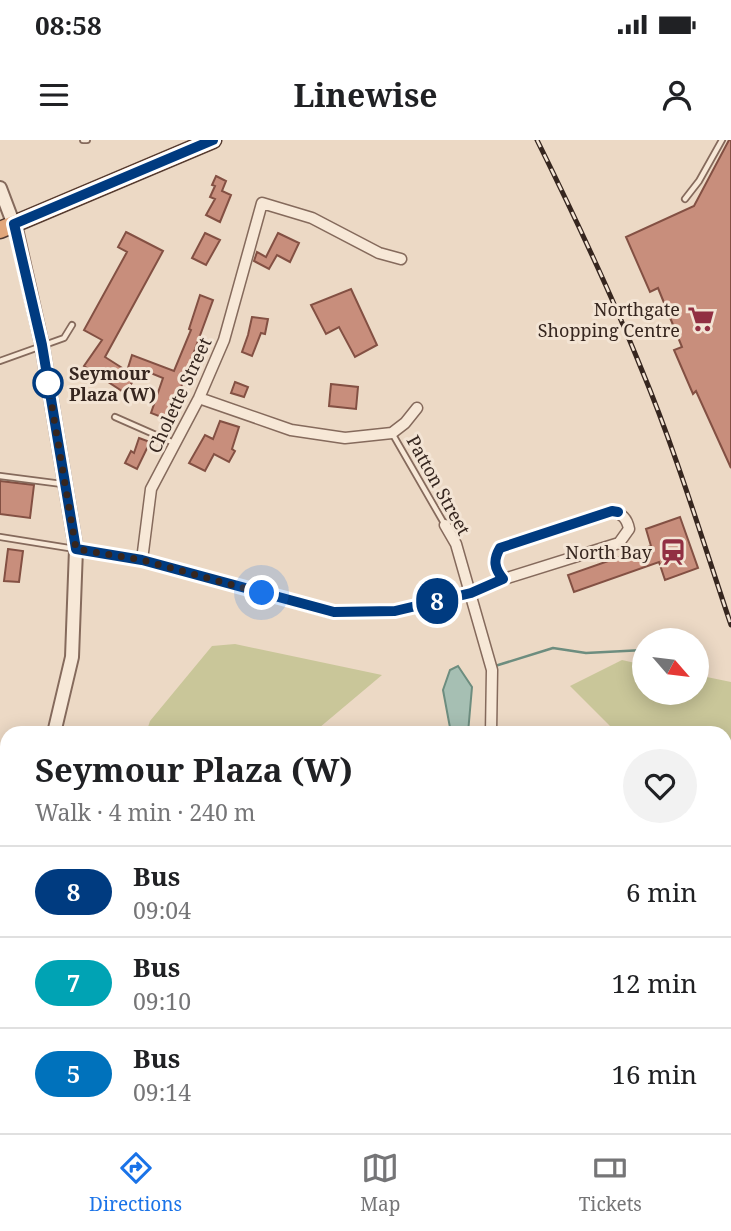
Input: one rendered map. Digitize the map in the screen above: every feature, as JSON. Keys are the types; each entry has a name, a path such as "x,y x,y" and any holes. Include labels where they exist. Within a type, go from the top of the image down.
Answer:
{"highway":[{"path":"7,227 213,140"}],"street":[{"path":"0,188 7,227 42,345 76,549 72,657 56,726"},
{"name":"Cholette Street","path":"142,560 151,489 199,398 224,340 262,203 312,218 379,253 401,259"},
{"name":"Patton Street","path":"199,398 271,424 308,434 345,438 392,433 405,423 417,408"},
{"path":"76,549 142,560 334,612 395,611 471,593 503,579 619,543 629,529 628,522 624,516 612,511 500,548 495,556 495,564 503,579"},
{"name":"Patton Street","path":"445,524 456,544 492,670 491,726"}],"lane":[{"path":"685,199 699,181 722,140"},
{"path":"0,361 64,338 72,325"},
{"path":"115,416 175,443"},
{"name":"Patton Street","path":"392,433 445,524"},
{"path":"0,476 65,485"},
{"path":"0,537 76,549"}],"shaded area":[{"path":"235,644 382,675 321,726 148,726 212,646"},
{"path":"622,660 632,662 632,705 709,705 709,677 731,682 731,726 610,726 570,686"},
{"path":"458,666 472,687 469,726 450,726 443,690 450,670"}],"building":[{"name":"Northgate Shopping Centre","path":"729,140 731,468 674,350 682,347 658,288 650,292 626,237 694,206"},
{"path":"216,176 226,181 222,191 231,195 220,222 206,215 215,199 210,197"},
{"path":"126,232 163,251 105,357 127,371 132,355 174,371 191,330 189,329 200,295 213,300 169,420 151,413 163,378 141,369 125,393 84,366 102,340 84,330 127,252 118,247"},
{"path":"205,233 220,240 206,265 192,258"},
{"path":"278,233 299,243 290,262 277,255 269,269 254,261 257,252 266,257"},
{"path":"351,289 377,345 355,357 339,327 326,334 311,305"},
{"path":"252,317 268,319 265,334 261,333 252,356 242,352"},
{"path":"235,382 248,387 244,397 231,393"},
{"path":"331,384 358,387 356,409 329,406"},
{"path":"220,421 239,427 232,449 235,451 229,462 214,454 205,471 189,463 205,435 213,439"},
{"path":"139,438 150,442 137,469 125,463 131,451 134,453"},
{"path":"0,481 34,485 30,518 0,514"},
{"path":"680,517 698,568 665,580 659,562 574,592 568,575 651,546 646,529"},
{"path":"8,549 23,551 19,582 4,581"}],"waterway":[{"path":"495,666 553,648 586,653 632,651"}],"railway":[{"path":"537,140 604,282 654,400 731,625"}],"bus line":[{"name":"8","path":"213,140 14,224 42,345 76,549 142,560 334,612 395,611 471,593 503,579 495,564 495,556 500,548 612,511 618,512"}],"place":[{"name":"Northgate Shopping Centre","path":"701,319"},
{"name":"Seymour Plaza (W)","path":"48,383"},
{"name":"North Bay","path":"673,552"}],"route":[{"path":"48,383 76,549 142,560 262,593"}]}
